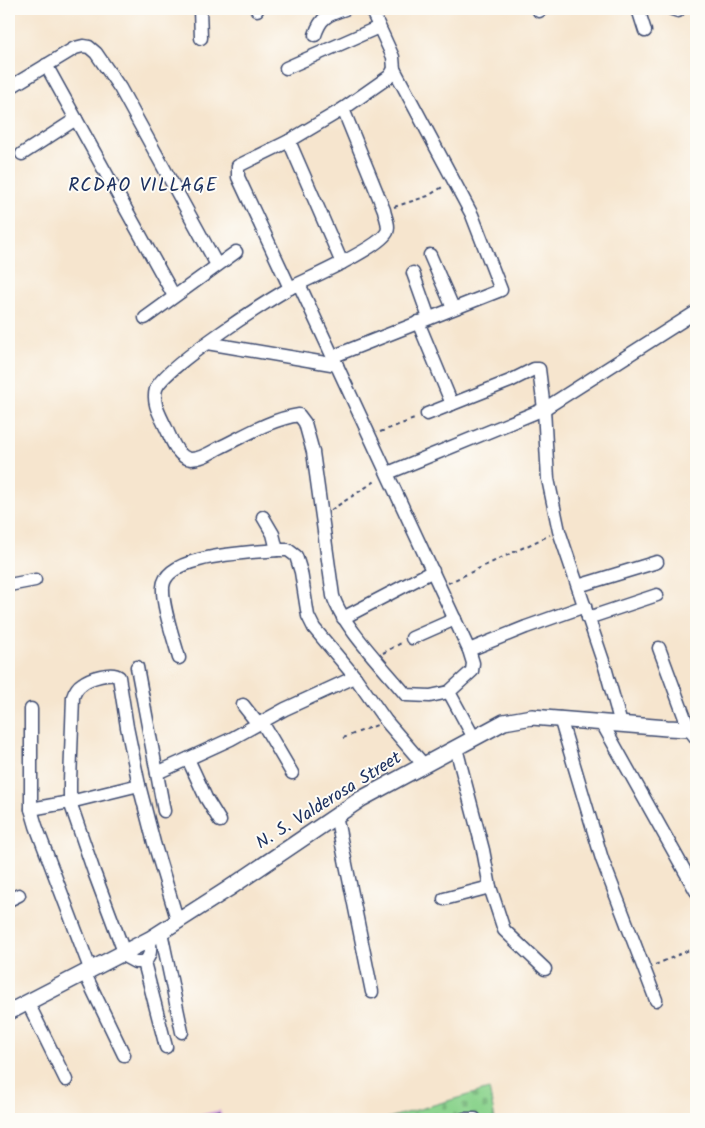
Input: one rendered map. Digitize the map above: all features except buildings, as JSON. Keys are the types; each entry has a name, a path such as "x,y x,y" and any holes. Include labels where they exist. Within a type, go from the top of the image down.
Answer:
{"main road":[{"name":"N. S. Valderosa Street","path":"9,1012 156,935 361,798 504,722 532,717 560,718 694,731"}],"street":[{"path":"200,9 201,38"},
{"path":"315,36 318,24 323,18 345,9"},
{"path":"207,343 335,361 424,320 501,290 478,229 394,69 393,57 371,9"},
{"path":"638,9 645,31"},
{"path":"286,68 379,27"},
{"path":"9,88 75,48 89,47 96,53 120,88 217,265"},
{"path":"46,65 174,296"},
{"path":"343,109 384,210 388,226 386,233 379,242 342,263 294,286 207,343 168,372 156,387 154,400 157,410 178,450 187,459 203,456 289,417 300,416 305,423 313,452 336,607 374,657 408,696 430,696 449,692 472,671 473,663 469,650 335,361 294,286 238,177 237,170 238,166 343,109 390,76 394,69"},
{"path":"22,154 76,119"},
{"path":"289,140 342,263"},
{"path":"145,318 236,252"},
{"path":"430,255 453,308"},
{"path":"413,273 424,320 452,404"},
{"path":"388,473 544,409 696,312"},
{"path":"427,414 510,381 536,368 539,369 544,409 548,479 559,531 605,667 621,724"},
{"path":"262,517 273,534 276,550"},
{"path":"179,658 166,609 163,587 167,576 177,567 196,560 288,550 296,556 301,572 310,621 386,721 423,764"},
{"path":"578,586 657,562"},
{"path":"343,618 433,570"},
{"path":"9,585 35,580"},
{"path":"469,650 526,627 657,594"},
{"path":"412,638 455,619"},
{"path":"659,648 694,731"},
{"path":"137,667 164,811"},
{"path":"144,962 135,962 122,953 70,802 73,697 76,689 83,683 109,674 117,675 120,681 127,728 139,785 178,922"},
{"path":"157,773 231,739 285,709 354,677"},
{"path":"449,692 474,738"},
{"path":"243,705 260,723 292,773"},
{"path":"31,710 31,809 88,972 124,1056"},
{"path":"560,718 602,859 656,1000"},
{"path":"602,723 696,891"},
{"path":"456,748 483,850 490,887 504,930 545,969"},
{"path":"188,759 206,798 220,821"},
{"path":"31,809 70,802 139,785"},
{"path":"336,816 372,992"},
{"path":"444,899 490,887"},
{"path":"156,935 144,962 166,1047"},
{"path":"156,935 182,1032"},
{"path":"28,1003 66,1080"},
{"path":"464,1119 475,1119"}],"path":[{"path":"384,210 408,204 428,196 453,182"},
{"path":"370,435 427,414"},
{"path":"323,516 388,473"},
{"path":"440,586 559,531"},
{"path":"374,657 412,638"},
{"path":"342,738 386,721"},
{"path":"644,970 696,947"}],"green space":[{"path":"489,1089 495,1119 385,1119"}],"district":[{"name":"RCDAO VILLAGE","path":"143,186"}]}
